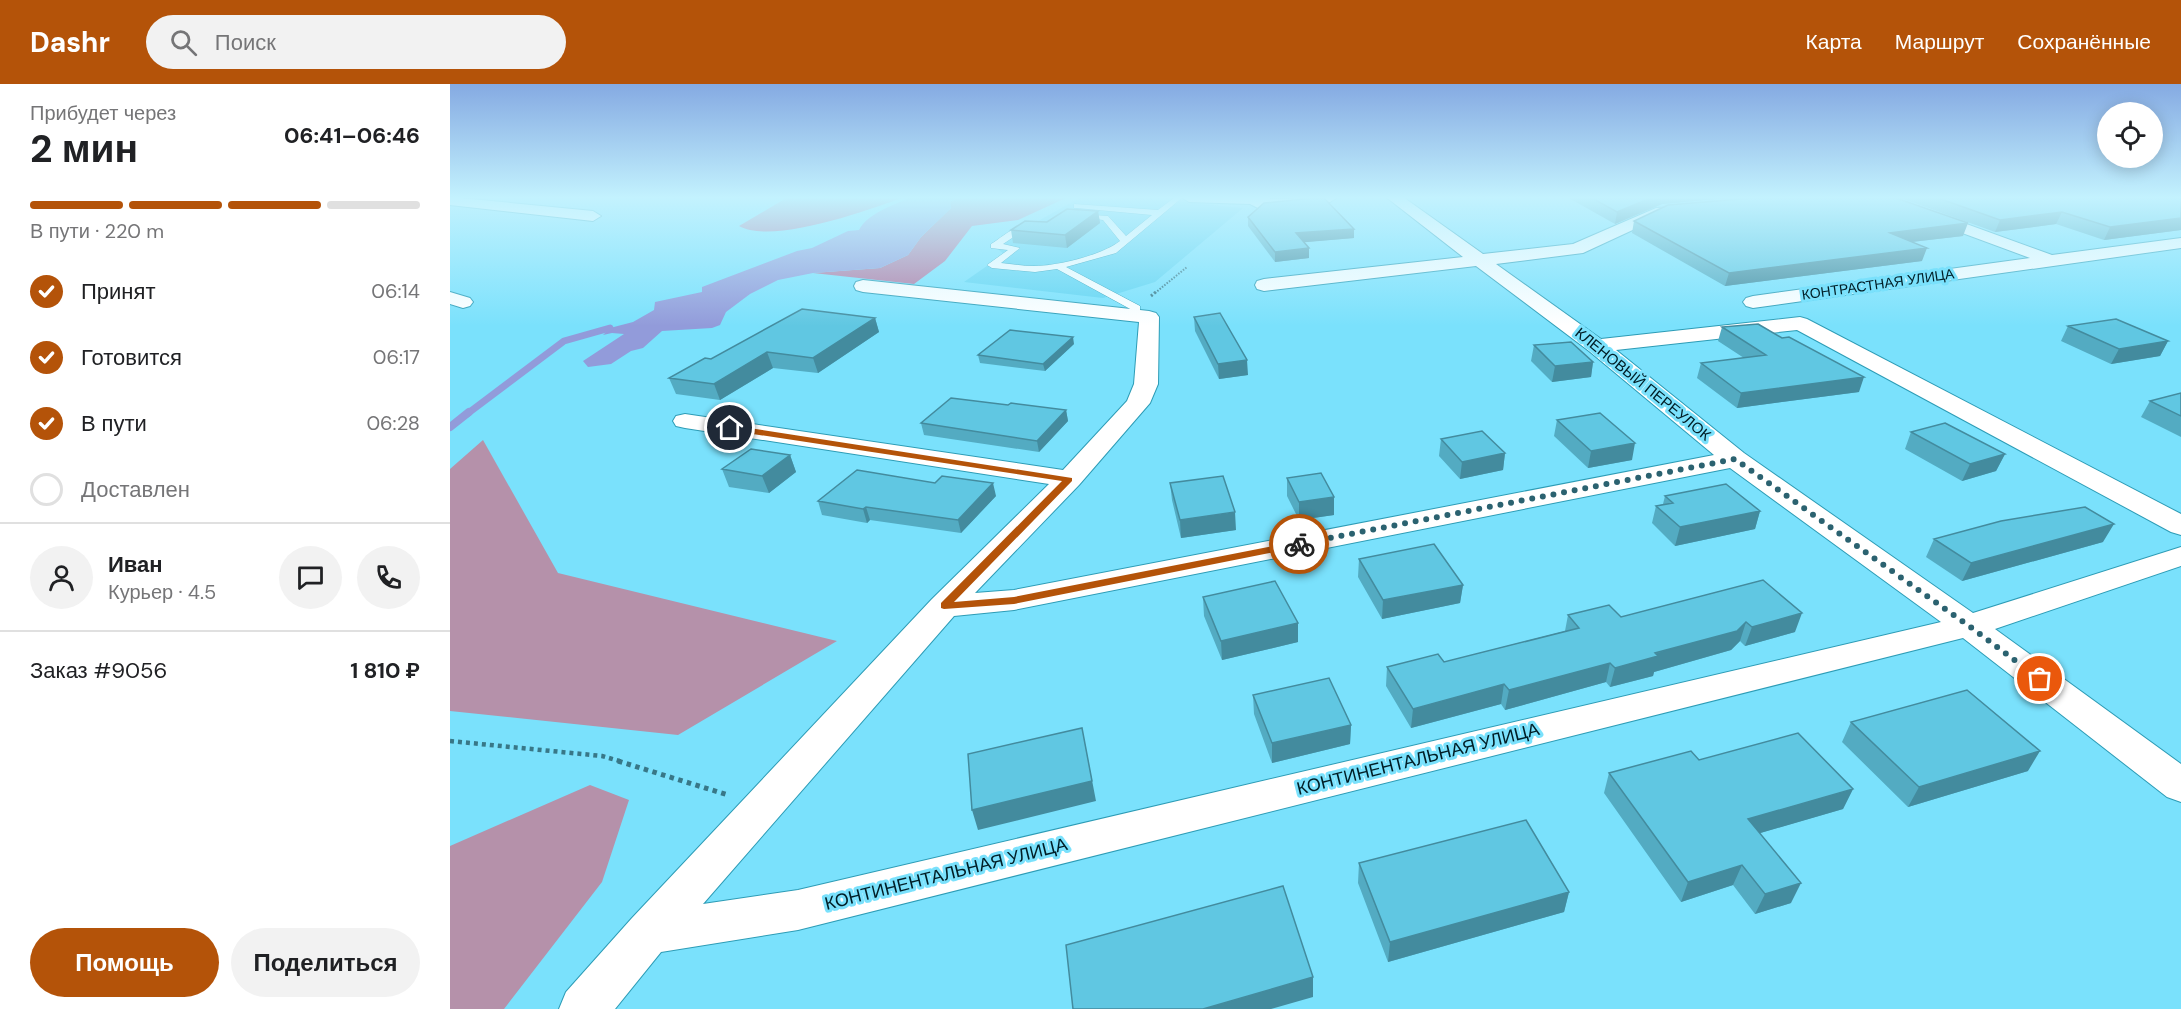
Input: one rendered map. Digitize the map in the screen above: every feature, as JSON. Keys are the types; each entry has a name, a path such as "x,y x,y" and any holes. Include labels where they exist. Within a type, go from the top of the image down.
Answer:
{"street":[{"name":"КЛЕНОВЫЙ ПЕРЕУЛОК","path":"1454,240 1598,346 1735,459 1969,626 2181,786"},
{"path":"1264,285 1577,249 1597,240"},
{"path":"1994,240 2047,260"},
{"name":"КОНТРАСТНАЯ УЛИЦА","path":"1753,302 2181,243"},
{"path":"584,1009 648,933 944,606 1069,479 1138,403 1146,384 1143,312 863,285"},
{"path":"1598,346 1800,323 2181,526"},
{"path":"685,421 1069,479"},
{"path":"944,606 1014,600 1735,459"},
{"name":"КОНТИНЕНТАЛЬНАЯ УЛИЦА","path":"648,933 798,910 1969,626 2181,556"}],"lane":[{"path":"1003,240 994,246 1016,248 992,265 1035,270 1113,252 1125,241"},
{"path":"1058,266 1143,312"}],"path":[{"path":"1143,312 1187,267"},
{"path":"450,741 602,756 763,806"}],"shaded area":[{"path":"829,240 919,240 908,255 880,268 813,273 778,280 750,294 726,312 720,325 712,328 662,331 643,348 631,351 611,364 588,367 583,361 624,334 603,335 610,328 633,322 654,310 655,302 702,292 702,287 797,251 812,248"},
{"path":"919,240 961,240 945,261 914,284 813,273 880,268 908,255"},
{"path":"1004,240 1205,240 1155,282 1103,298 964,282 1004,254 994,246"},
{"path":"483,440 558,573 837,641 678,735 450,711 450,469"},
{"path":"590,785 629,800 602,882 504,1009 450,1009 450,846"}],"building":[{"path":"1266,240 1302,240 1309,248 1275,252"},
{"path":"1669,240 1908,240 1927,248 1729,273"},
{"path":"802,309 875,318 813,358 767,352 714,384 669,378 705,358 711,359"},
{"path":"1220,313 1247,360 1218,364 1194,317"},
{"path":"2116,319 2168,341 2119,349 2068,326"},
{"path":"1758,324 1782,338 1789,337 1864,377 1741,393 1701,363 1766,355 1722,327"},
{"path":"1010,330 1073,337 1043,364 978,355"},
{"path":"1571,342 1593,362 1555,366 1534,345"},
{"path":"2181,393 2181,416 2150,401"},
{"path":"951,398 1066,410 1037,441 921,423"},
{"path":"1600,413 1635,443 1591,451 1557,420"},
{"path":"1945,423 2005,454 1970,464 1911,432"},
{"path":"1482,431 1505,453 1462,462 1441,439"},
{"path":"751,449 790,455 762,476 722,469"},
{"path":"857,470 935,483 942,476 993,483 958,520 866,507 863,509 818,501"},
{"path":"1321,473 1334,497 1299,502 1287,478"},
{"path":"1223,476 1235,512 1180,520 1170,483"},
{"path":"1726,484 1760,511 1680,527 1656,506 1673,503 1665,496"},
{"path":"2085,507 2114,524 1971,563 1934,539 2001,521"},
{"path":"1434,544 1463,585 1383,600 1359,559"},
{"path":"1763,580 1802,613 1752,627 1746,622 1737,631 1655,653 1658,656 1615,668 1610,663 1509,690 1504,684 1413,709 1387,667 1438,654 1444,662 1579,628 1568,615 1609,605 1621,617"},
{"path":"1275,581 1298,623 1221,641 1203,597"},
{"path":"1329,678 1351,725 1272,743 1253,695"},
{"path":"1967,690 2040,751 1919,787 1851,722"},
{"path":"1082,728 1092,781 972,810 968,754"},
{"path":"1798,733 1853,789 1748,819 1801,883 1765,894 1742,865 1688,882 1609,773 1691,751 1699,760"},
{"path":"1526,820 1569,892 1390,942 1359,863"},
{"path":"1283,886 1313,977 1203,1009 1073,1009 1066,945"}],"waterway":[{"path":"467,414 564,341 610,328"},
{"path":"450,427 469,412"}],"way so far":[{"path":"1299,544 1735,459 2040,679"}],"route":[{"path":"730,428 1069,479 944,606 1014,600 1299,544"}]}
